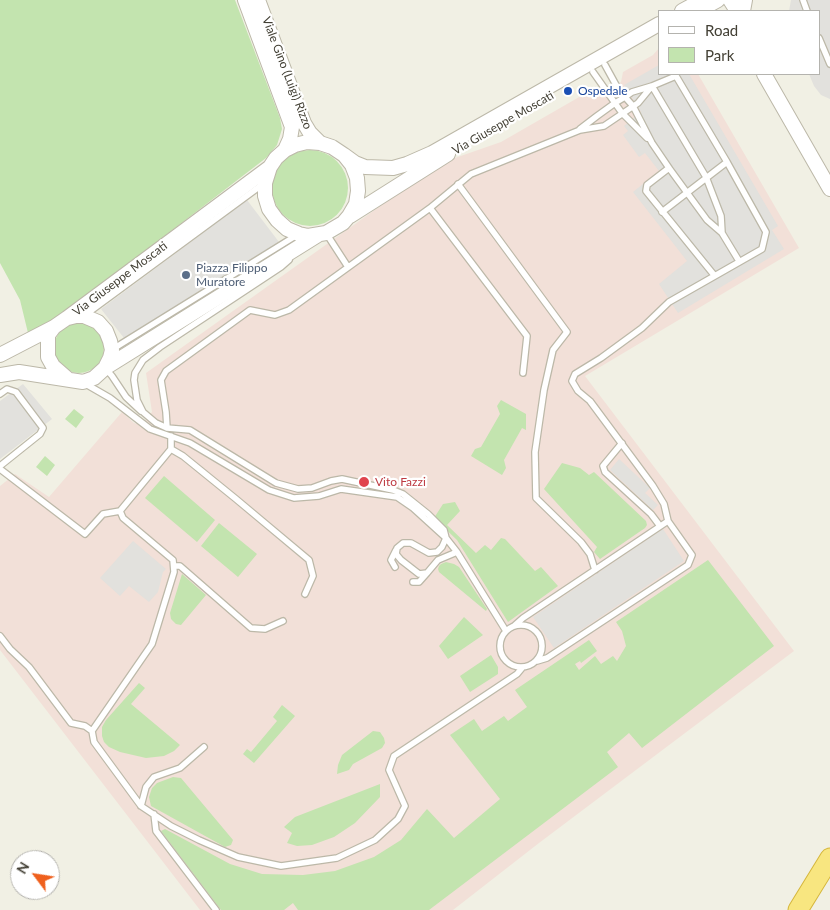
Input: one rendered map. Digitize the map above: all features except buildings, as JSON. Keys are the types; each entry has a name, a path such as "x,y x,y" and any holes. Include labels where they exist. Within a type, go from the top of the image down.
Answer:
{"highway":[{"path":"798,910 830,858"},
{"path":"812,910 830,882"}],"street":[{"name":"Viale Gino (Luigi) Rizzo","path":"245,0 292,127 290,139 285,150"},
{"name":"Viale Gino (Luigi) Rizzo","path":"258,0 304,123 310,133 320,142"},
{"path":"686,10 714,3"},
{"path":"700,10 714,3"},
{"name":"Via Giuseppe Moscati","path":"320,142 365,167 393,168 407,164 432,153 658,25"},
{"name":"Via Giuseppe Moscati","path":"76,381 94,378 105,368 319,236 335,229 349,216 436,161 658,35"},
{"path":"765,75 830,189"},
{"path":"285,150 307,142 320,142"},
{"name":"Via Giuseppe Moscati","path":"285,150 276,158 270,168 265,183 265,196 273,215 287,229 299,234"},
{"path":"344,155 352,165 357,178 356,204 349,216"},
{"name":"Via Giuseppe Moscati","path":"0,355 54,327 67,318 270,168"},
{"path":"299,234 319,236"},
{"name":"Via Giuseppe Moscati","path":"67,318 84,316 98,322 106,331 112,350"},
{"path":"54,327 48,335 48,357 53,366 76,381"},
{"path":"105,368 112,350"},
{"path":"0,374 19,372 76,381"}],"lane":[{"path":"820,40 830,64"},
{"path":"599,68 616,85 632,106 652,143 707,220 722,233 739,261"},
{"path":"599,68 615,103 622,113 652,143"},
{"path":"580,130 632,92 676,76 766,232 762,248 669,302 642,328 601,358 574,374 572,382 578,391 590,401 654,486 664,504 668,521 692,555 688,565 547,658 522,668 508,664 500,652 502,637 506,631 668,521"},
{"path":"166,428 166,412 161,380 166,371 250,310 275,315 288,310 430,208 471,174 580,130 604,126 638,103 652,86"},
{"path":"652,86 706,177 721,216 722,233"},
{"path":"662,212 727,162"},
{"path":"670,168 647,185 646,191 714,275"},
{"path":"84,316 265,183"},
{"path":"458,184 567,332 553,350 544,390 535,452 536,498 581,542 590,554 595,570"},
{"path":"430,208 527,336 523,373"},
{"path":"112,350 299,234"},
{"path":"146,416 137,400 134,380 135,373 143,360 160,346 281,267 319,236 348,267"},
{"path":"105,368 126,397 156,423 166,428 190,430 276,483 298,489 312,488 342,479 403,494 444,530 446,538 442,547 437,552 429,553 411,543 403,543 397,548 391,560 395,567"},
{"path":"76,381 110,398 150,429 190,443 269,490 294,498 319,496 341,488 397,497 413,508 446,538 457,552 506,631"},
{"path":"0,394 11,389 16,392 43,428 40,434 0,467 85,534 103,514 120,511 171,449 171,436"},
{"path":"622,443 603,466 604,472 651,514 660,526"},
{"path":"171,449 183,456 309,560 313,576 305,594"},
{"path":"92,731 152,644 174,572 173,560 124,518 120,511"},
{"path":"397,548 396,554 400,560 419,574 427,573"},
{"path":"413,582 419,582 438,560 457,552"},
{"path":"174,566 180,566 252,628 265,629 283,621"},
{"path":"514,626 528,626 539,635 542,648 537,661"},
{"path":"0,636 10,649 29,667 71,723 85,726 92,731 94,742 141,806 172,826 238,857 281,866 336,858 375,840 398,820 405,806 390,770 394,756 517,674 522,668"},
{"path":"141,806 146,787 154,777 180,768 204,746"},
{"path":"154,814 156,831 216,910"}],"shaded area":[{"path":"791,0 830,0 830,99 821,95 814,86 809,75 820,75 820,10 789,10"},
{"name":"Vito Fazzi","path":"658,49 658,75 699,75 799,248 585,376 794,651 453,910 200,910 0,650 0,486 15,474 49,497 122,412 134,423 141,425 152,412 146,373 428,172 455,158 501,142 581,96 588,95 594,99 621,82 623,72 653,55"},
{"path":"658,66 658,75 690,75 778,226 772,230 784,249 678,313 659,284 687,261 633,192 659,171 645,153 639,157 623,135 628,131 624,126 641,112 624,85"},
{"name":"Piazza Filippo Muratore","path":"247,200 279,242 124,338 101,309"},
{"path":"23,384 52,419 0,459 0,401"},
{"path":"619,459 650,488 645,493 658,505 653,510 610,470"},
{"path":"663,529 684,561 554,648 533,617"},
{"path":"133,541 166,569 163,572 158,592 149,602 129,586 120,596 100,578"}],"green space":[{"path":"0,0 235,0 280,118 282,129 277,145 266,158 92,292 53,320 28,333 20,300 0,263"},
{"path":"310,150 324,153 337,161 345,174 348,188 345,202 337,215 324,223 310,226 296,223 283,215 275,202 272,188 275,174 283,161 296,153"},
{"path":"74,323 84,323 97,330 104,343 104,353 97,366 84,373 74,373 65,369 58,362 54,353 54,343 58,334 65,327"},
{"path":"501,400 526,414 526,430 522,428 504,460 506,468 502,475 471,456 475,449 481,447 500,414 497,406"},
{"path":"74,409 84,417 76,428 65,419"},
{"path":"45,456 55,465 47,476 36,467"},
{"path":"562,463 580,468 589,475 594,472 646,521 647,525 645,528 600,559 594,552 597,547 544,489"},
{"path":"164,476 215,520 197,542 145,498"},
{"path":"455,502 460,511 447,525 476,553 485,545 491,550 501,538 505,539 535,571 541,567 558,586 508,622 457,540 434,518 443,504"},
{"path":"219,523 257,554 238,577 201,546"},
{"path":"708,560 774,646 642,748 629,733 607,752 618,767 429,910 298,910 293,903 284,910 221,910 161,831 165,829 230,864 262,874 303,875 335,871 374,857 401,840 427,809 454,838 500,799 450,735 474,719 482,731 504,716 508,721 527,707 515,690 589,640 597,651 581,663 580,661 575,664 579,670 595,656 601,664 613,656 617,661 626,646 622,631 616,622"},
{"path":"446,562 459,567 487,609 486,611 439,572 439,566"},
{"path":"182,574 206,595 181,625 176,624 171,619 170,613"},
{"path":"464,617 483,635 448,659 439,646"},
{"path":"491,655 498,667 498,674 470,692 460,676"},
{"path":"139,683 145,688 131,704 180,745 174,751 164,756 146,758 120,752 109,747 104,742 102,727 106,720"},
{"path":"282,705 295,716 254,763 243,754 247,749 251,752 277,721 273,717"},
{"path":"373,731 380,732 384,738 385,743 382,748 353,764 349,770 337,774 342,755"},
{"path":"173,777 181,778 233,840 231,845 225,847 151,806 149,797 152,788 157,783"},
{"path":"380,784 380,797 355,823 334,837 312,845 297,846 287,843 292,833 284,827 295,817"}],"place":[{"name":"Ospedale","path":"568,91"},
{"name":"Piazza Filippo Muratore","path":"186,275"},
{"name":"Vito Fazzi","path":"364,482"}]}
